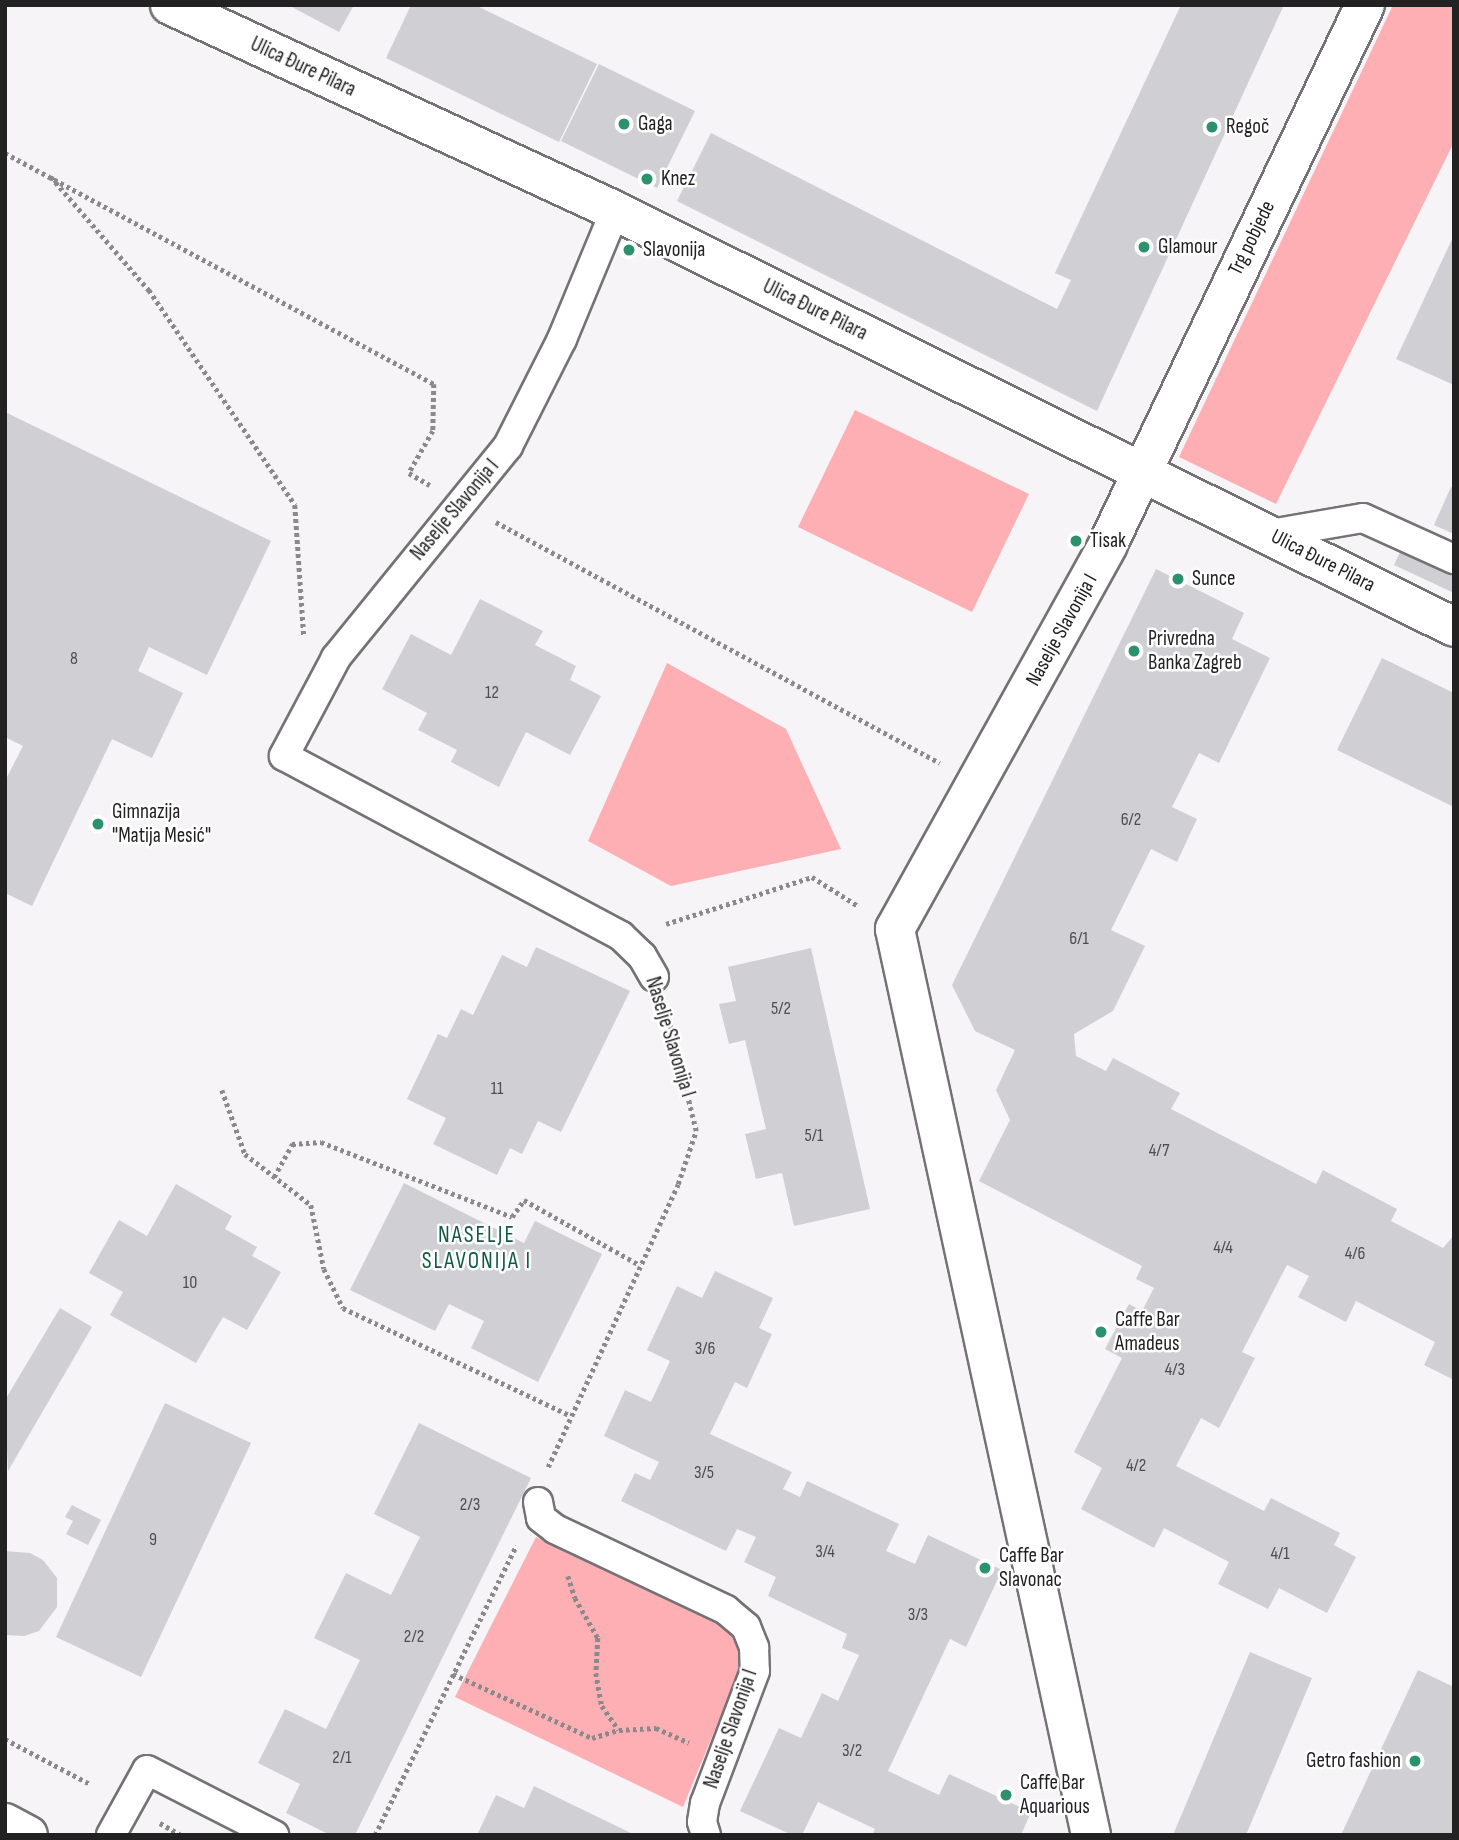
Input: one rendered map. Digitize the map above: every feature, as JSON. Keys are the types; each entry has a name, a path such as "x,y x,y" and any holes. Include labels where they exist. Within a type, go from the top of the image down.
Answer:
{"street":[{"name":"Ulica Đure Pilara","path":"170,5 615,211 1454,627"},
{"name":"Trg pobjede","path":"1140,471 1365,5"},
{"name":"Naselje Slavonija I","path":"895,929 1108,544 1140,471"},
{"path":"895,929 1091,1835"},
{"path":"5,1823 28,1835"}],"lane":[{"name":"Naselje Slavonija I","path":"615,211 562,339 508,446 336,658 284,756 621,936 642,956 654,977"},
{"path":"1270,534 1363,518 1454,559"},
{"path":"538,1502 541,1518 555,1529"},
{"name":"Naselje Slavonija I","path":"555,1529 726,1609 746,1627 754,1647 755,1671 705,1803 702,1822 706,1835"},
{"path":"111,1835 147,1770 274,1835"}],"path":[{"path":"47,173 149,290 295,505 304,636 336,658"},
{"path":"621,936 812,877 895,929"},
{"name":"Naselje Slavonija I","path":"375,1835 538,1502 571,1416 640,1265 696,1131 654,977"},
{"path":"222,1090 245,1154 311,1205 324,1269 343,1308 571,1416"},
{"path":"274,1177 292,1144 321,1142 512,1217 524,1200 640,1265"},
{"path":"555,1529 575,1598 598,1638 596,1673 602,1706 619,1730"},
{"path":"453,1674 592,1738 619,1730 656,1728 722,1758"},
{"path":"5,1739 90,1784"},
{"path":"158,1822 181,1835"}],"shaded area":[{"path":"1393,5 1454,5 1454,142 1276,504 1179,457"},
{"path":"855,410 1029,494 972,612 798,527"},
{"path":"667,663 786,729 841,849 671,886 588,841"},
{"path":"536,1537 726,1627 738,1648 738,1674 683,1807 455,1697"}],"building":[{"path":"288,5 354,5 339,32"},
{"path":"411,5 475,5 597,64 559,142 386,58"},
{"path":"1181,5 1284,5 1097,411 677,201 711,133 1057,309 1071,280 1055,273"},
{"path":"599,64 695,111 657,188 561,141"},
{"path":"1454,235 1454,385 1396,359"},
{"path":"5,412 271,541 207,675 149,647 138,671 183,693 152,758 112,739 32,906 5,893 5,781 23,746 5,737"},
{"path":"1451,487 1454,488 1454,534 1434,525"},
{"path":"1410,531 1454,551 1454,593 1394,565"},
{"path":"1156,569 1244,613 1232,639 1270,658 1219,763 1199,753 1172,807 1197,819 1177,862 1151,849 1111,930 1145,946 1113,1011 1074,1034 1076,1056 1106,1071 1113,1058 1180,1093 1171,1109 1316,1184 1323,1170 1397,1209 1391,1221 1443,1248 1454,1235 1454,1380 1424,1365 1435,1342 1356,1301 1346,1322 1298,1297 1309,1276 1287,1265 1242,1352 1255,1358 1219,1428 1201,1418 1176,1466 1264,1511 1271,1498 1340,1533 1334,1545 1356,1557 1327,1613 1279,1588 1268,1609 1218,1584 1229,1562 1164,1528 1154,1548 1081,1509 1102,1468 1074,1452 1122,1358 1105,1349 1129,1304 1142,1311 1154,1288 1136,1279 1142,1266 979,1181 1010,1120 996,1090 1015,1050 975,1031 952,985"},
{"path":"480,599 543,631 535,645 576,666 570,680 601,696 570,755 526,732 499,787 451,762 457,750 418,730 427,713 382,689 411,634 451,655"},
{"path":"1382,658 1454,693 1454,807 1337,750"},
{"path":"536,947 630,991 561,1132 538,1121 522,1154 510,1148 497,1175 433,1144 446,1118 407,1099 438,1034 447,1038 461,1009 473,1015 502,955 527,967"},
{"path":"811,948 870,1209 794,1226 782,1173 756,1179 745,1134 766,1129 745,1040 729,1044 719,1004 736,1001 728,967"},
{"path":"404,1183 524,1243 535,1221 602,1254 538,1382 471,1348 484,1321 449,1304 435,1331 350,1290"},
{"path":"176,1184 232,1216 225,1229 257,1247 252,1256 281,1272 247,1330 223,1317 196,1363 110,1315 123,1292 89,1273 119,1220 147,1236"},
{"path":"715,1271 773,1298 759,1328 772,1334 747,1388 735,1382 710,1434 792,1472 783,1489 800,1497 807,1481 899,1524 886,1551 915,1564 928,1535 1002,1570 966,1647 950,1639 888,1771 939,1795 949,1774 1031,1812 1021,1835 872,1835 875,1829 818,1802 802,1835 792,1835 740,1811 779,1728 801,1738 822,1693 838,1701 859,1655 842,1648 847,1634 768,1596 776,1577 744,1562 756,1537 737,1529 726,1551 621,1501 635,1473 650,1480 659,1462 604,1436 625,1390 651,1402 670,1361 647,1350 677,1286 702,1298"},
{"path":"60,1308 92,1327 8,1471 5,1400"},
{"path":"165,1403 251,1443 141,1677 56,1637"},
{"path":"419,1423 531,1478 355,1835 330,1835 286,1813 300,1784 258,1763 285,1709 326,1729 360,1660 314,1638 346,1573 391,1595 420,1537 374,1514"},
{"path":"72,1505 101,1520 88,1545 66,1534 73,1521 65,1517"},
{"path":"5,1551 30,1553 43,1560 57,1578 57,1607 39,1631 24,1636 5,1635"},
{"path":"1250,1652 1312,1678 1246,1835 1173,1835"},
{"name":"Getro fashion","path":"1418,1670 1454,1687 1454,1835 1341,1835"},
{"path":"534,1786 635,1835 477,1835 496,1795 524,1808"}],"place":[{"name":"Gaga","path":"624,124"},
{"name":"Regoč","path":"1212,127"},
{"name":"Knez","path":"647,179"},
{"name":"Glamour","path":"1144,247"},
{"name":"Slavonija","path":"629,250"},
{"name":"Tisak","path":"1076,541"},
{"name":"Sunce","path":"1178,579"},
{"name":"Privredna Banka Zagreb","path":"1134,651"},
{"name":"Gimnazija \"Matija Mesić\"","path":"98,824"},
{"name":"Caffe Bar Amadeus","path":"1101,1332"},
{"name":"Caffe Bar Slavonac","path":"985,1568"},
{"name":"Getro fashion","path":"1415,1761"},
{"name":"Caffe Bar Aquarious","path":"1006,1795"}],"district":[{"name":"NASELJE SLAVONIJA I","path":"477,1248"}]}
